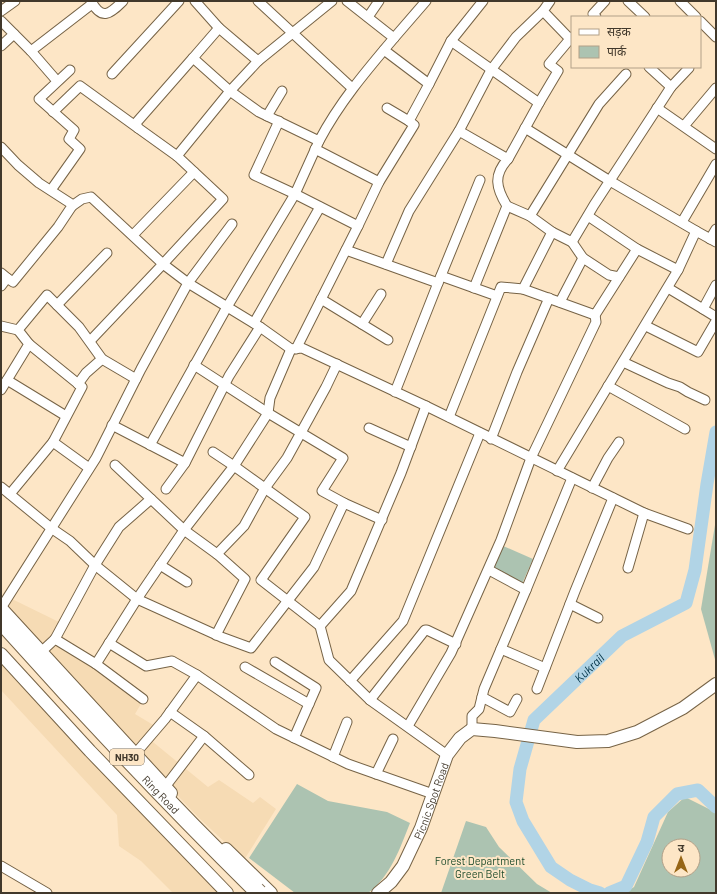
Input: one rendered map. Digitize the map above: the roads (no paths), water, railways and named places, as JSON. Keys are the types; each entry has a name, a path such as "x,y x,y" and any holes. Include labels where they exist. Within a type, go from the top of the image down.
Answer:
{"highway":[{"name":"Ring Road","path":"1,621 33,658 200,834 258,891"},
{"name":"Ring Road","path":"1,637 190,838 258,891"}],"street":[{"path":"1,11 14,1"},
{"path":"31,50 92,2 100,12 108,14 123,1"},
{"path":"112,74 180,1"},
{"path":"195,1 219,28 258,62"},
{"path":"258,1 352,88"},
{"path":"347,1 394,38"},
{"path":"368,17 379,1"},
{"path":"150,445 227,307 295,194 317,145 330,121 352,88 426,1"},
{"path":"409,121 451,41 483,1"},
{"path":"386,264 409,211 458,131 491,70 516,37 543,11 550,1"},
{"path":"593,16 605,1"},
{"path":"628,1 644,16"},
{"path":"680,1 695,16"},
{"path":"177,156 230,91 258,62 293,34 329,2"},
{"path":"543,11 571,38 549,64 558,71 508,159 501,167 498,176 501,196 507,206 530,216 552,232 572,242 583,258 609,275 619,278"},
{"path":"1,21 31,50 57,81"},
{"path":"701,22 716,37"},
{"path":"138,128 136,123 219,28"},
{"path":"1,46 14,34"},
{"path":"451,41 539,104"},
{"path":"384,50 429,84"},
{"path":"193,58 230,91 259,112 279,121 379,182"},
{"path":"650,68 671,87"},
{"path":"572,242 671,87 688,68"},
{"path":"51,190 80,149 69,139 74,130 39,99 70,70"},
{"path":"530,216 599,104 626,74"},
{"path":"53,112 80,86 177,156 223,199 90,341"},
{"path":"684,126 716,88"},
{"path":"267,116 282,91"},
{"path":"96,664 160,565 184,530 234,466 268,413 270,398 294,349 346,250 379,182 414,125 387,108"},
{"path":"658,108 716,149"},
{"path":"279,121 254,176 295,194 358,226"},
{"path":"525,128 610,181 713,240 716,229"},
{"path":"458,131 508,159"},
{"path":"1,147 18,165 39,183 70,203 72,206"},
{"path":"682,222 716,164"},
{"path":"133,235 194,172"},
{"path":"396,392 439,280 480,180"},
{"path":"1,286 4,276 13,282 58,227 72,206 82,199 91,197 163,264 188,283 294,349 302,348 337,364 449,417 644,513 688,530"},
{"path":"474,288 507,206"},
{"path":"166,489 185,463 320,207"},
{"path":"588,216 637,249 678,270"},
{"path":"232,224 188,283 112,424 96,458 1,608 165,787 204,827 258,891"},
{"path":"557,471 646,326 678,270 696,231"},
{"path":"523,289 552,232"},
{"path":"408,726 456,644 501,540 531,458 596,322 595,315 637,249"},
{"path":"346,250 386,264 439,280 474,288 497,296"},
{"path":"57,305 107,253"},
{"path":"560,302 583,258"},
{"path":"703,309 716,285"},
{"path":"449,417 501,287 523,289 595,315"},
{"path":"668,288 716,317"},
{"path":"362,324 381,294"},
{"path":"18,330 47,295 79,327 102,359 136,379"},
{"path":"491,438 517,372 549,298"},
{"path":"321,299 388,340"},
{"path":"646,326 698,352 713,332 716,321"},
{"path":"1,326 18,330 29,344 82,387 53,442 10,494"},
{"path":"1,390 29,344"},
{"path":"78,384 86,373 102,359"},
{"path":"623,362 680,387 705,400"},
{"path":"217,554 244,526 265,488 287,458 337,364"},
{"path":"194,366 343,458 322,491 382,520"},
{"path":"7,380 66,416"},
{"path":"608,386 685,429"},
{"path":"320,626 351,591 382,520 426,406"},
{"path":"112,424 185,463"},
{"path":"369,428 411,447"},
{"path":"350,681 403,621 480,433"},
{"path":"53,442 89,468"},
{"path":"592,488 618,442"},
{"path":"213,452 305,517 261,580 320,626 329,660 370,700 447,755"},
{"path":"115,465 184,530 217,554 245,579 216,635"},
{"path":"572,478 482,697 479,709 472,716 472,730 495,731 577,742 608,741 637,732 683,708 716,684"},
{"path":"1,487 51,528 70,541 95,565 137,599 216,635 251,648 314,567 344,502"},
{"path":"537,689 613,498"},
{"path":"41,652 55,639 95,565 119,527 151,499"},
{"path":"628,568 644,513"},
{"path":"160,565 187,582"},
{"path":"488,570 526,590"},
{"path":"570,604 598,618"},
{"path":"370,700 425,630 456,644"},
{"path":"55,639 96,664 143,699"},
{"path":"110,643 146,666 172,662 197,675 276,729 348,764 433,794"},
{"path":"501,650 545,668"},
{"path":"1,654 90,751 227,893"},
{"path":"275,662 316,688 294,738"},
{"path":"245,667 308,704"},
{"path":"135,754 170,712 197,675"},
{"path":"482,697 510,712 517,699"},
{"path":"170,712 204,736 249,775"},
{"path":"333,756 346,722"},
{"name":"Picnic Spot Road","path":"378,893 391,882 403,866 421,828 447,755 460,738 472,730"},
{"path":"165,787 204,736"},
{"path":"376,774 393,739"},
{"path":"1,866 47,893"}],"waterway":[{"name":"Kukrail","path":"600,893 590,890 570,880 551,867 523,821 516,802 520,769 534,720 622,636 686,603 695,570 716,432"},
{"name":"Kukrail","path":"609,893 626,886 647,842 654,817 677,794 698,790 716,807"}],"park label":[{"name":"Forest Department Green Belt","path":"480,866"}]}
